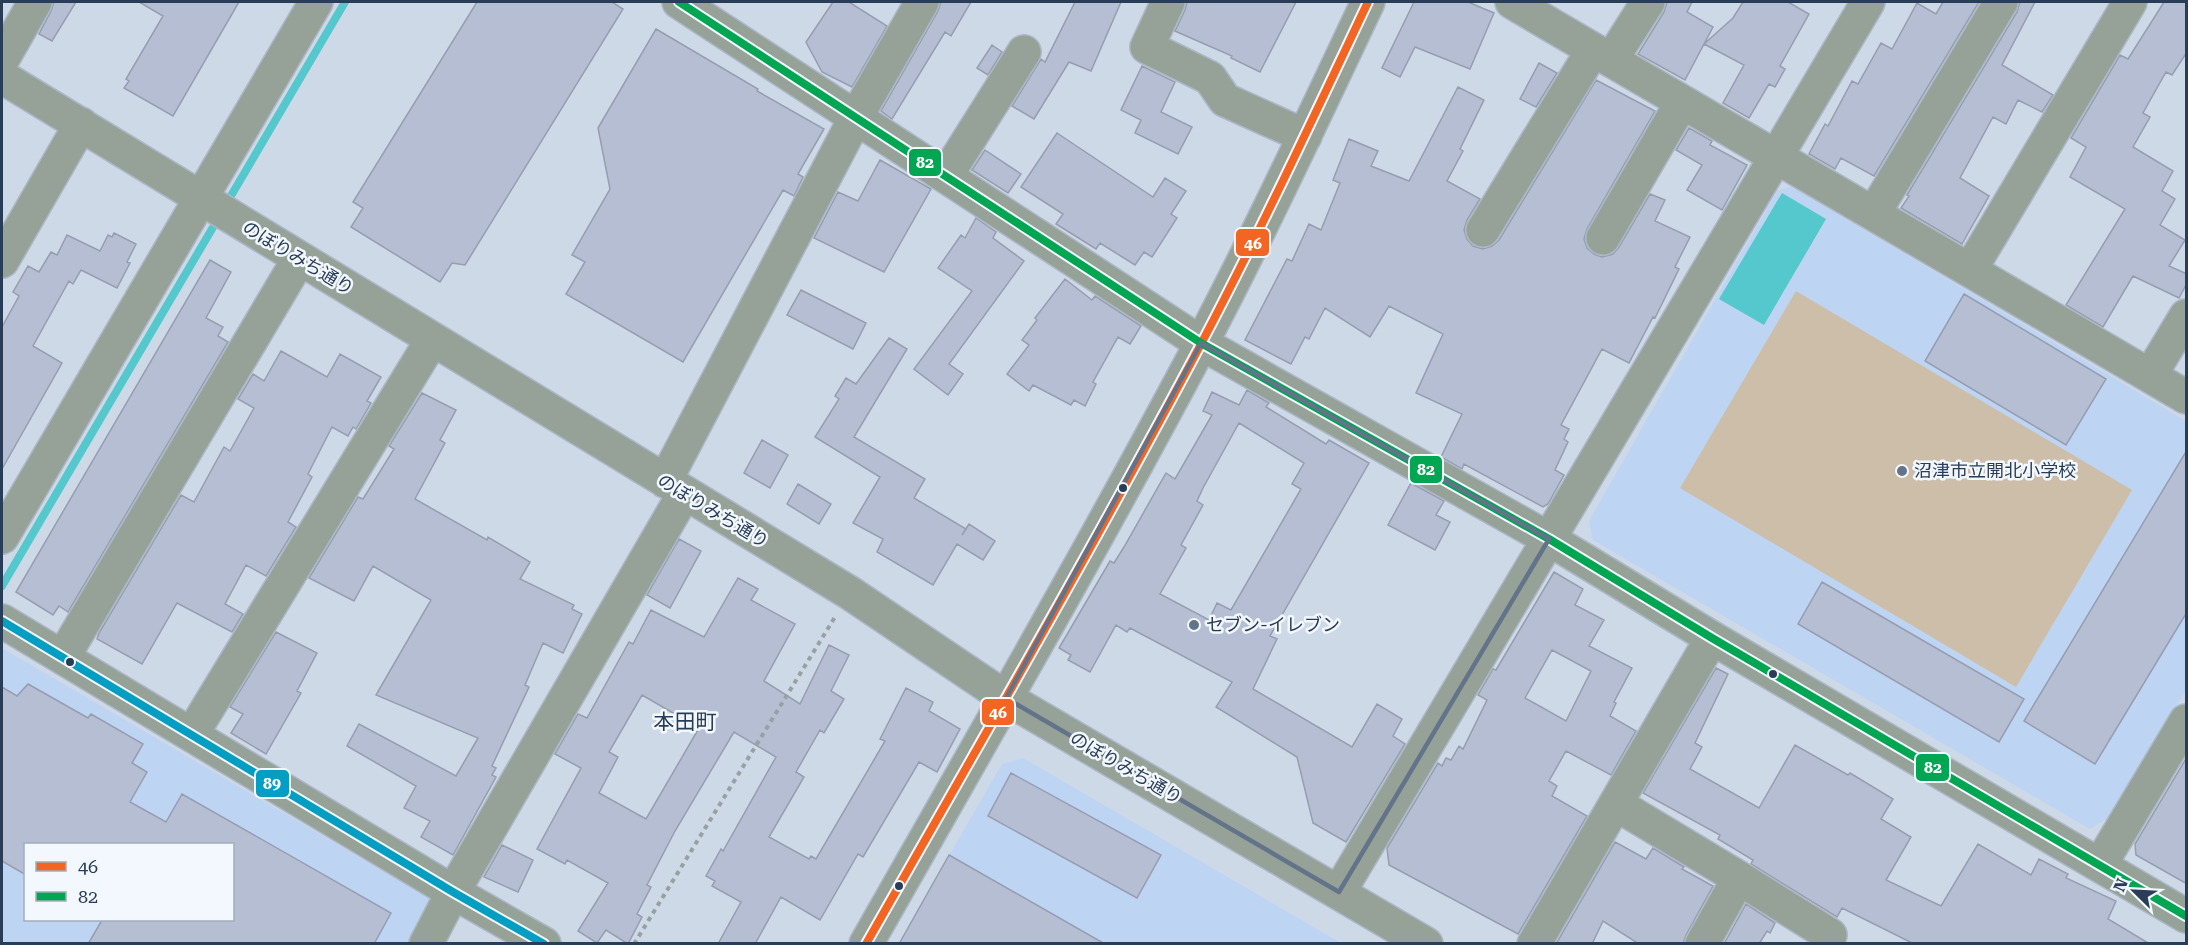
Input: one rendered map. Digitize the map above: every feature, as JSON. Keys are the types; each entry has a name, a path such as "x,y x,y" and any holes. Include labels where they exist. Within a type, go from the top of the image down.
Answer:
{"street":[{"path":"2,60 35,2"},
{"path":"2,537 216,208 316,2"},
{"path":"679,2 1201,343 1549,539 1712,638 2187,916"},
{"path":"426,944 674,488 856,117 922,2"},
{"path":"1168,2 1147,47 1210,78 1225,100 1305,136"},
{"path":"866,944 1006,698 1201,343 1305,136 1368,2"},
{"path":"1512,2 2187,397"},
{"path":"1483,230 1602,55 1648,2"},
{"path":"1339,892 1869,2"},
{"path":"1874,213 2001,2"},
{"path":"1970,270 2130,2"},
{"path":"946,176 1024,52"},
{"name":"のぼりみち通り","path":"2,77 850,593 1006,698 1426,944"},
{"path":"1603,238 1682,102"},
{"path":"2,261 81,124"},
{"path":"63,657 299,259"},
{"path":"2151,374 2187,316"},
{"path":"192,734 432,340"},
{"path":"2,621 453,892 544,944"},
{"path":"1534,944 1712,638"},
{"path":"2100,865 2187,721"},
{"path":"1616,804 1739,878 1834,941"},
{"path":"1702,944 1739,878"}],"path":[{"path":"634,944 850,593"}],"highlighted area":[{"path":"1201,343 1549,539 1339,892 1006,698"}],"shaded area":[{"name":"沼津市立開北小学校","path":"1791,186 2186,421 2186,690 2110,817 2090,829 1593,540 1589,521 1777,191"},
{"path":"1796,291 2132,490 2016,687 1680,488"},
{"path":"2,648 434,901 412,943 2,944"},
{"path":"1023,758 1341,943 898,944 1002,764"}],"water":[{"path":"1782,193 1826,219 1764,325 1719,299"}],"building":[{"path":"54,2 76,2 52,41 39,34"},
{"path":"139,2 239,2 173,116 124,88 129,81 126,79 163,16"},
{"path":"477,2 612,2 623,9 465,265 452,263 440,282 351,227 363,208 353,202"},
{"path":"833,2 849,2 887,26 852,87 822,72 806,42"},
{"path":"941,2 971,2 951,36 945,32 892,119 881,111"},
{"path":"1075,2 1121,2 1091,71 1069,62 1034,119 1012,106 1041,59 1045,62"},
{"path":"1187,2 1296,2 1260,72 1231,58 1232,56 1175,31"},
{"path":"1414,2 1468,2 1494,13 1470,69 1415,47 1400,77 1382,68"},
{"path":"1667,2 1692,2 1687,12 1713,27 1685,80 1638,54 1664,12"},
{"path":"1743,2 1788,2 1809,14 1780,66 1785,69 1775,87 1769,84 1749,118 1723,103 1744,65 1704,44 1733,18"},
{"path":"1943,2 1979,2 1874,176 1841,158 1835,169 1809,154 1825,124 1828,126 1852,81 1858,84 1881,43 1892,49 1917,3 1936,14"},
{"path":"2020,2 2035,2 2002,65 2053,95 2042,112 2018,100 2006,124 1993,117 1960,178 1989,196 1962,244 1901,208 2017,12"},
{"path":"2164,2 2187,2 2187,52 2172,75 2166,72 2143,113 2150,117 2133,147 2173,171 2162,191 2175,199 2160,225 2185,240 2169,266 2187,274 2187,283 2179,298 2133,276 2103,327 2066,305 2125,209 2070,177 2086,147 2071,138 2120,55 2128,59"},
{"path":"656,29 824,129 798,174 803,177 794,196 783,190 683,362 566,294 585,262 572,255 610,189 598,128"},
{"path":"992,45 1002,52 988,75 977,68"},
{"path":"1539,63 1557,73 1536,107 1520,99"},
{"path":"1142,66 1175,82 1161,112 1192,127 1178,154 1135,133 1141,120 1121,110"},
{"path":"1596,80 1655,111 1587,229 1584,239 1587,248 1602,257 1613,254 1650,194 1665,200 1655,221 1690,237 1675,267 1679,269 1655,318 1653,317 1629,363 1602,349 1561,425 1569,429 1564,439 1568,442 1555,470 1564,475 1548,504 1543,507 1464,464 1462,469 1441,457 1462,414 1416,393 1443,334 1389,306 1370,337 1325,308 1309,339 1305,337 1291,364 1245,340 1287,259 1292,261 1309,224 1321,230 1340,183 1333,180 1349,139 1378,151 1371,166 1409,181 1458,87 1484,100 1460,149 1463,151 1447,181 1480,199 1467,220 1464,230 1473,246 1483,249 1499,240"},
{"path":"1689,128 1712,141 1710,145 1747,165 1722,210 1687,190 1702,165 1676,150"},
{"path":"1057,133 1153,197 1165,178 1186,191 1171,214 1177,218 1152,257 1144,252 1135,265 1100,243 1096,249 1056,224 1063,214 1021,187"},
{"path":"985,150 1021,174 1008,193 972,170"},
{"path":"880,160 931,189 884,272 814,238 838,192 858,201"},
{"path":"976,218 996,232 993,238 1024,261 949,364 963,374 948,395 914,369 972,291 938,268 961,235 965,238"},
{"path":"114,233 136,244 127,262 130,263 117,288 81,270 73,284 69,281 33,346 62,363 2,469 2,327 19,296 13,292 28,266 39,272 51,252 57,255 67,235 100,251 108,235 112,237"},
{"path":"210,260 231,272 206,318 223,327 218,336 228,342 68,612 59,606 53,615 16,592"},
{"path":"1065,279 1092,300 1095,296 1141,326 1130,344 1118,337 1093,382 1096,384 1085,406 1074,400 1071,405 1033,385 1029,391 1007,374 1029,345 1022,340 1037,320 1035,318"},
{"path":"801,290 866,323 853,349 787,315"},
{"path":"1964,294 2106,379 2066,445 1925,361"},
{"path":"889,338 907,349 854,437 925,479 914,498 966,529 969,524 995,541 983,560 957,544 933,585 877,552 883,539 853,523 880,477 815,437 839,399 835,396 846,378 856,384"},
{"path":"281,351 327,377 340,354 381,377 367,401 371,403 356,429 353,427 348,436 332,427 308,474 312,477 288,522 296,527 266,576 246,565 225,604 243,614 232,632 177,603 142,664 97,639 99,633 181,495 194,502 224,447 230,451 254,408 238,399 253,374 264,381"},
{"path":"1247,390 1269,403 1266,407 1326,444 1329,440 1369,463 1270,636 1277,639 1253,689 1352,747 1377,704 1402,719 1393,736 1405,744 1346,842 1313,823 1297,757 1216,707 1232,682 1130,628 1127,632 1116,625 1090,672 1068,660 1071,655 1059,648 1110,561 1114,563 1124,547 1166,473 1175,479 1212,415 1203,411 1212,392 1239,405","holes":["1239,423 1304,463 1292,484 1301,489 1231,610 1217,603 1209,620 1160,594 1186,548 1181,545 1203,505 1197,501 1203,488"]},
{"path":"422,393 456,410 440,440 445,443 415,499 530,562 520,579 574,605 572,609 582,614 563,653 543,643 525,685 529,687 492,766 496,768 492,775 496,777 453,855 421,837 430,821 404,808 416,786 347,746 359,724 456,776 478,738 376,695 431,600 373,566 354,601 309,578 358,497 363,499 394,449 389,446"},
{"path":"762,440 788,455 770,488 744,473"},
{"path":"2187,450 2187,612 2095,764 2024,721"},
{"path":"1411,483 1444,501 1436,515 1450,522 1435,550 1388,525"},
{"path":"798,484 831,504 819,524 787,504"},
{"path":"679,539 701,551 670,608 647,595"},
{"path":"1554,572 1583,589 1575,605 1604,620 1589,646 1632,668 1614,702 1616,703 1610,716 1636,731 1611,775 1566,751 1549,781 1557,786 1552,796 1587,816 1518,934 1389,865 1387,848 1438,763 1442,766 1446,758 1451,760 1459,746 1463,749 1487,700 1478,695 1493,669 1496,670","holes":["1552,650 1591,671 1566,721 1525,698"]},
{"path":"738,578 758,589 751,600 795,624 764,681 800,704 829,645 849,655 831,691 844,699 824,733 820,730 796,772 804,777 769,837 809,859 811,856 816,859 885,741 880,739 906,688 933,702 929,711 960,729 937,772 919,762 863,857 858,854 820,920 781,897 755,944 718,944 741,902 712,886 715,881 706,876 721,849 723,851 776,757 734,732 675,831 647,885 651,887 637,914 642,917 628,944 606,930 597,943 578,931 608,883 567,860 565,864 537,849 581,768 555,754 578,714 587,718 629,642 633,644 651,610 704,637","holes":["642,695 699,728 646,819 599,793 618,757 609,752"]},
{"path":"1822,582 2024,699 1999,742 1798,624"},
{"path":"276,632 317,653 297,691 301,693 266,754 231,733 243,714 230,707"},
{"path":"1716,668 1728,674 1695,743 1702,747 1690,769 1759,808 1795,745 1848,775 1850,773 1893,799 1881,819 1911,837 1886,880 1941,906 1978,844 2031,875 2039,859 2068,874 2066,878 2116,901 2108,919 2150,944 1914,944 1842,908 1837,917 1751,864 1753,860 1718,839 1720,835 1643,793"},
{"path":"28,684 88,718 91,714 143,744 132,763 147,772 130,802 166,822 182,794 391,913 374,944 88,944 101,921 234,921 234,843 24,843 24,874 2,861 2,687 17,696"},
{"path":"2187,757 2187,884 2136,855 2135,844"},
{"path":"1011,773 1161,855 1137,898 988,816"},
{"path":"1615,842 1646,859 1653,848 1684,867 1682,869 1713,886 1683,944 1639,944 1603,921 1592,944 1556,944"},
{"path":"502,845 533,860 518,892 484,877"},
{"path":"949,855 1105,944 899,944"},
{"path":"1746,904 1775,923 1770,933 1767,931 1759,944 1724,944"}],"waterway":[{"path":"225,206 345,2"},
{"path":"2,586 219,217"}],"transit line":[{"name":"82","path":"679,2 1201,343 1549,539 1712,638 2186,916"},
{"name":"46","path":"866,944 1161,420 1266,217 1368,2"},
{"name":"89","path":"2,621 453,892 544,944"}],"place":[{"name":"沼津市立開北小学校","path":"1902,471"},
{"name":"セブン-イレブン","path":"1194,625"}],"district":[{"name":"本田町","path":"685,722"}]}
